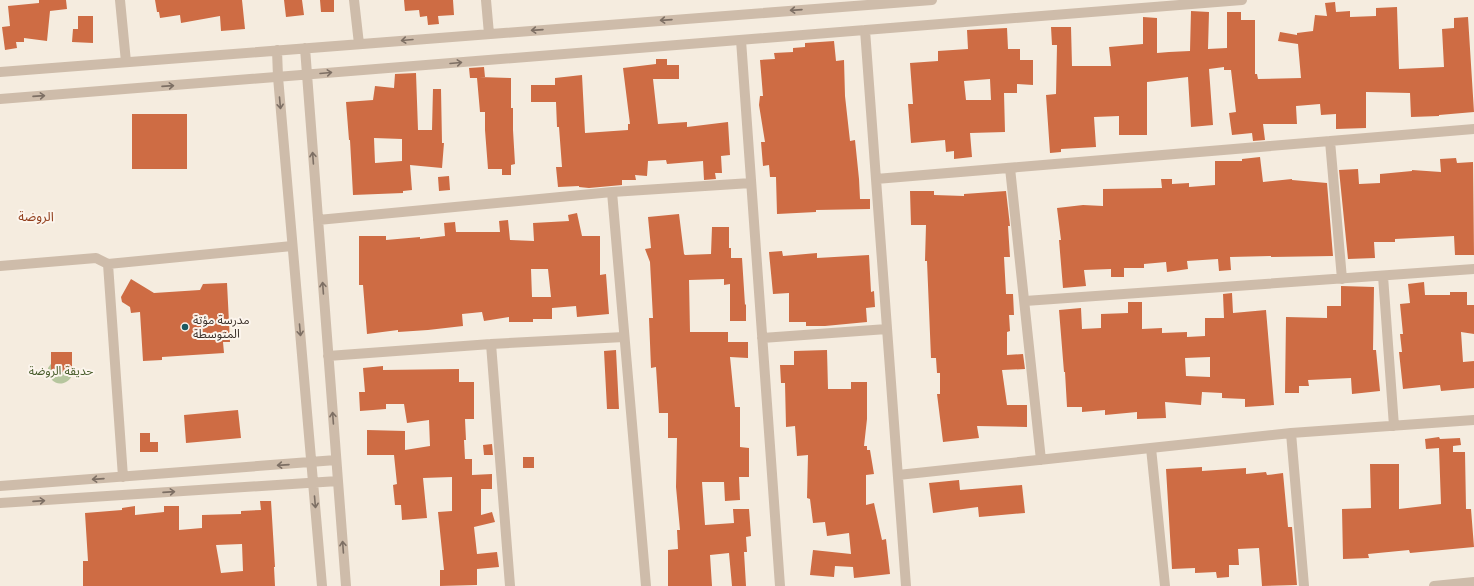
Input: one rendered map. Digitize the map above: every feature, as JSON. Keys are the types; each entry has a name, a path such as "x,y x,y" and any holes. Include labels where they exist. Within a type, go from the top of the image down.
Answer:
{"street":[{"path":"120,0 126,62"},
{"path":"354,0 359,44"},
{"path":"486,0 489,34"},
{"path":"0,72 489,34 823,4 932,0"},
{"path":"0,99 1242,0"},
{"path":"865,30 906,586"},
{"path":"741,40 780,586"},
{"path":"305,48 346,586"},
{"path":"277,50 292,246 322,586"},
{"path":"876,180 1474,129"},
{"path":"1330,141 1342,279"},
{"path":"1010,168 1041,460"},
{"path":"318,220 612,192 751,183"},
{"path":"612,192 646,586"},
{"path":"0,266 96,258 108,264 292,246"},
{"path":"108,264 123,477"},
{"path":"1025,301 1474,269"},
{"path":"1383,276 1394,426"},
{"path":"762,338 887,329"},
{"path":"328,356 491,344 624,337"},
{"path":"491,344 510,586"},
{"path":"898,475 1291,433 1474,420"},
{"path":"1291,433 1304,586"},
{"path":"1150,448 1165,586"},
{"path":"0,486 336,460"},
{"path":"0,503 338,481"},
{"path":"1434,586 1467,584"}],"green space":[{"name":"حديقة الروضة","path":"53,361 69,361 72,365 73,374 70,379 66,382 58,383 51,379 48,368"}],"building":[{"path":"39,0 66,0 67,9 50,11 47,41 24,38 24,42 16,42 17,48 5,50 2,27 10,26 8,6 39,3"},
{"path":"155,0 242,0 245,29 221,31 220,16 181,23 180,15 160,18 159,12 157,12"},
{"path":"284,0 302,0 304,15 286,17"},
{"path":"320,0 334,0 334,12 321,12"},
{"path":"404,0 453,0 454,15 438,16 439,24 428,25 427,16 420,17 419,10 405,11"},
{"path":"1335,2 1336,12 1350,11 1350,17 1376,16 1376,8 1397,7 1399,69 1444,67 1442,29 1454,28 1454,18 1468,17 1474,112 1439,116 1411,117 1410,93 1366,92 1366,128 1336,129 1336,114 1321,115 1320,104 1296,106 1297,124 1263,124 1265,140 1253,141 1252,133 1232,135 1229,113 1236,112 1231,70 1224,70 1224,67 1209,69 1213,125 1191,127 1188,77 1147,82 1147,135 1119,135 1119,116 1094,117 1096,147 1061,149 1061,152 1050,153 1046,95 1056,94 1057,45 1052,45 1051,27 1071,27 1072,66 1111,66 1109,47 1143,44 1143,17 1157,18 1157,53 1190,51 1191,11 1209,12 1208,49 1227,48 1227,12 1241,12 1241,20 1255,20 1255,74 1257,74 1258,79 1301,78 1298,44 1278,41 1280,32 1297,35 1297,33 1313,31 1315,15 1327,16 1325,3"},
{"path":"78,16 93,16 93,43 72,42 73,29 78,29"},
{"path":"1007,28 1008,49 1020,49 1020,60 1033,60 1033,85 1017,84 1017,93 1004,93 1005,132 970,133 972,157 954,159 954,151 946,152 945,140 911,143 908,104 913,104 910,63 938,61 938,51 968,49 967,30","holes":["990,79 991,100 966,100 964,81"]},
{"path":"834,41 836,61 844,60 845,96 850,141 855,140 860,199 870,199 870,209 816,210 816,212 777,214 776,177 770,177 769,165 763,166 761,142 765,142 759,105 760,96 763,96 760,60 775,59 774,53 793,52 793,48 805,47 805,43"},
{"path":"656,59 667,59 667,65 679,65 679,79 653,79 658,124 687,122 687,127 728,122 730,155 721,156 722,173 715,173 716,179 704,180 703,161 667,164 666,160 648,161 647,176 635,175 636,180 622,180 622,185 589,188 579,186 558,187 556,167 562,167 559,127 557,127 556,102 531,102 531,85 555,85 555,78 582,75 585,133 628,130 628,124 630,124 623,68 656,64"},
{"path":"484,67 485,77 479,77 511,78 511,108 513,108 515,164 511,165 511,175 502,175 502,169 488,169 485,112 480,112 477,78 470,78 469,68"},
{"path":"416,73 418,130 432,130 433,89 441,89 442,143 444,143 442,168 410,165 412,190 403,191 403,193 353,195 346,102 373,100 375,86 394,88 395,74","holes":["374,138 402,139 402,161 375,163"]},
{"path":"132,114 187,114 187,169 132,169"},
{"path":"1260,157 1263,182 1292,179 1327,183 1333,256 1230,257 1231,270 1219,271 1218,259 1187,261 1188,269 1167,272 1166,262 1144,264 1144,268 1124,268 1124,277 1111,277 1111,269 1084,270 1086,286 1063,288 1059,240 1061,240 1057,208 1083,205 1103,206 1103,189 1162,188 1161,179 1172,179 1172,184 1189,183 1189,187 1215,185 1215,161 1242,161 1242,159"},
{"path":"1456,158 1457,163 1473,162 1474,255 1455,255 1454,236 1395,239 1395,242 1374,242 1375,258 1348,259 1339,170 1358,169 1359,184 1380,183 1380,174 1412,170 1441,172 1440,159"},
{"path":"449,176 450,190 439,191 438,177"},
{"path":"910,191 934,191 934,195 964,196 964,194 1006,191 1010,226 1008,226 1010,257 1004,257 1006,294 1013,294 1014,315 1009,315 1010,331 1007,332 1007,355 1023,354 1025,369 1002,370 1007,405 1027,405 1027,427 977,426 979,438 943,442 937,394 940,394 940,373 937,373 936,358 931,358 927,261 925,261 926,225 911,225"},
{"path":"577,213 582,236 600,236 600,275 606,274 609,314 577,317 576,306 552,308 552,319 533,319 533,322 509,322 509,317 484,321 482,312 462,314 463,326 398,332 398,330 367,334 363,285 359,285 359,236 386,236 386,240 420,237 420,239 445,236 444,223 455,222 456,232 500,232 499,221 508,220 510,240 534,241 533,223 569,221 568,215","holes":["531,269 548,269 551,297 532,297"]},
{"path":"679,214 685,255 711,254 712,227 729,227 729,248 731,248 731,258 742,258 746,321 730,321 730,284 724,285 724,279 689,280 690,332 728,332 728,342 748,342 748,358 730,357 735,407 740,407 740,447 749,448 749,477 739,477 740,500 725,501 724,482 702,482 705,525 734,523 733,509 749,509 751,536 746,537 747,552 744,552 746,586 732,586 729,553 710,555 712,586 668,586 668,550 678,549 677,530 680,530 676,487 677,438 668,438 668,413 659,413 656,367 651,368 649,318 653,318 650,262 645,249 651,248 648,217"},
{"path":"782,251 783,256 817,253 817,258 869,255 871,292 874,291 875,307 866,308 867,322 825,326 806,326 806,322 789,322 789,293 773,294 769,252"},
{"name":"مدرسة مؤتة المتوسطة","path":"131,279 154,293 200,290 203,284 227,283 230,342 223,342 224,353 162,357 162,360 143,361 140,312 131,313 130,307 122,302 121,297"},
{"path":"1424,282 1425,295 1450,295 1450,292 1467,292 1467,305 1474,305 1474,334 1461,332 1463,362 1474,361 1474,388 1441,391 1440,385 1403,389 1399,352 1402,352 1400,334 1403,334 1400,304 1410,303 1408,284"},
{"path":"1341,286 1374,287 1373,350 1376,350 1380,391 1352,394 1351,378 1308,380 1309,386 1299,386 1299,393 1285,393 1286,317 1327,318 1327,306 1341,306"},
{"path":"1232,293 1233,313 1266,310 1274,405 1245,407 1245,399 1222,398 1222,393 1202,392 1201,405 1165,402 1166,418 1137,419 1137,412 1105,415 1105,410 1082,412 1082,407 1067,407 1059,310 1081,308 1082,329 1101,328 1101,314 1128,313 1128,302 1142,302 1142,329 1162,328 1162,333 1187,332 1187,337 1205,336 1205,318 1224,318 1223,294","holes":["1210,357 1210,377 1186,376 1185,358"]},
{"path":"616,350 619,409 607,409 604,351"},
{"path":"827,350 828,389 851,389 851,382 867,382 867,419 864,446 867,446 867,450 870,450 874,474 866,475 866,505 874,503 882,540 886,539 890,574 854,578 853,567 835,566 834,577 810,575 813,550 851,554 849,533 827,536 825,522 813,523 810,499 807,498 808,455 797,456 795,426 786,427 785,383 781,383 780,365 794,365 794,351"},
{"path":"51,352 72,352 72,372 51,372"},
{"path":"383,366 383,370 459,369 459,382 474,382 474,419 465,419 465,459 472,459 472,475 492,474 492,489 481,489 481,515 492,512 495,522 474,527 477,554 497,552 499,567 477,569 477,585 440,586 440,570 444,570 438,512 452,511 452,477 423,478 427,518 402,520 401,505 395,505 393,485 397,484 394,455 367,455 367,430 405,431 405,450 430,446 429,420 407,423 404,404 386,404 386,409 360,411 359,392 365,392 363,368"},
{"path":"238,410 241,438 186,443 184,415"},
{"path":"140,433 150,433 150,442 158,442 158,452 140,452"},
{"path":"1439,437 1440,439 1460,438 1461,445 1453,446 1453,452 1465,452 1466,509 1471,509 1474,547 1410,553 1409,550 1368,554 1369,558 1343,559 1342,509 1371,508 1370,464 1399,464 1399,509 1441,504 1439,448 1426,449 1425,439"},
{"path":"492,444 493,455 484,455 483,445"},
{"path":"523,457 534,457 534,468 523,468"},
{"path":"1202,467 1202,471 1246,468 1246,474 1266,472 1267,475 1283,473 1288,527 1292,527 1297,585 1262,586 1259,548 1238,549 1239,565 1229,565 1229,577 1217,578 1216,572 1195,573 1195,568 1172,569 1166,469"},
{"path":"959,480 960,490 1022,485 1025,513 979,517 978,507 933,513 929,483"},
{"path":"260,501 271,501 275,586 83,586 83,561 88,561 85,513 122,510 122,508 135,506 135,515 164,512 164,506 179,506 179,530 202,528 202,515 241,514 241,511 261,510","holes":["242,544 243,571 221,573 216,545"]}],"place":[{"name":"مدرسة مؤتة المتوسطة","path":"185,327"}],"district":[{"name":"الروضة","path":"36,216"}]}
